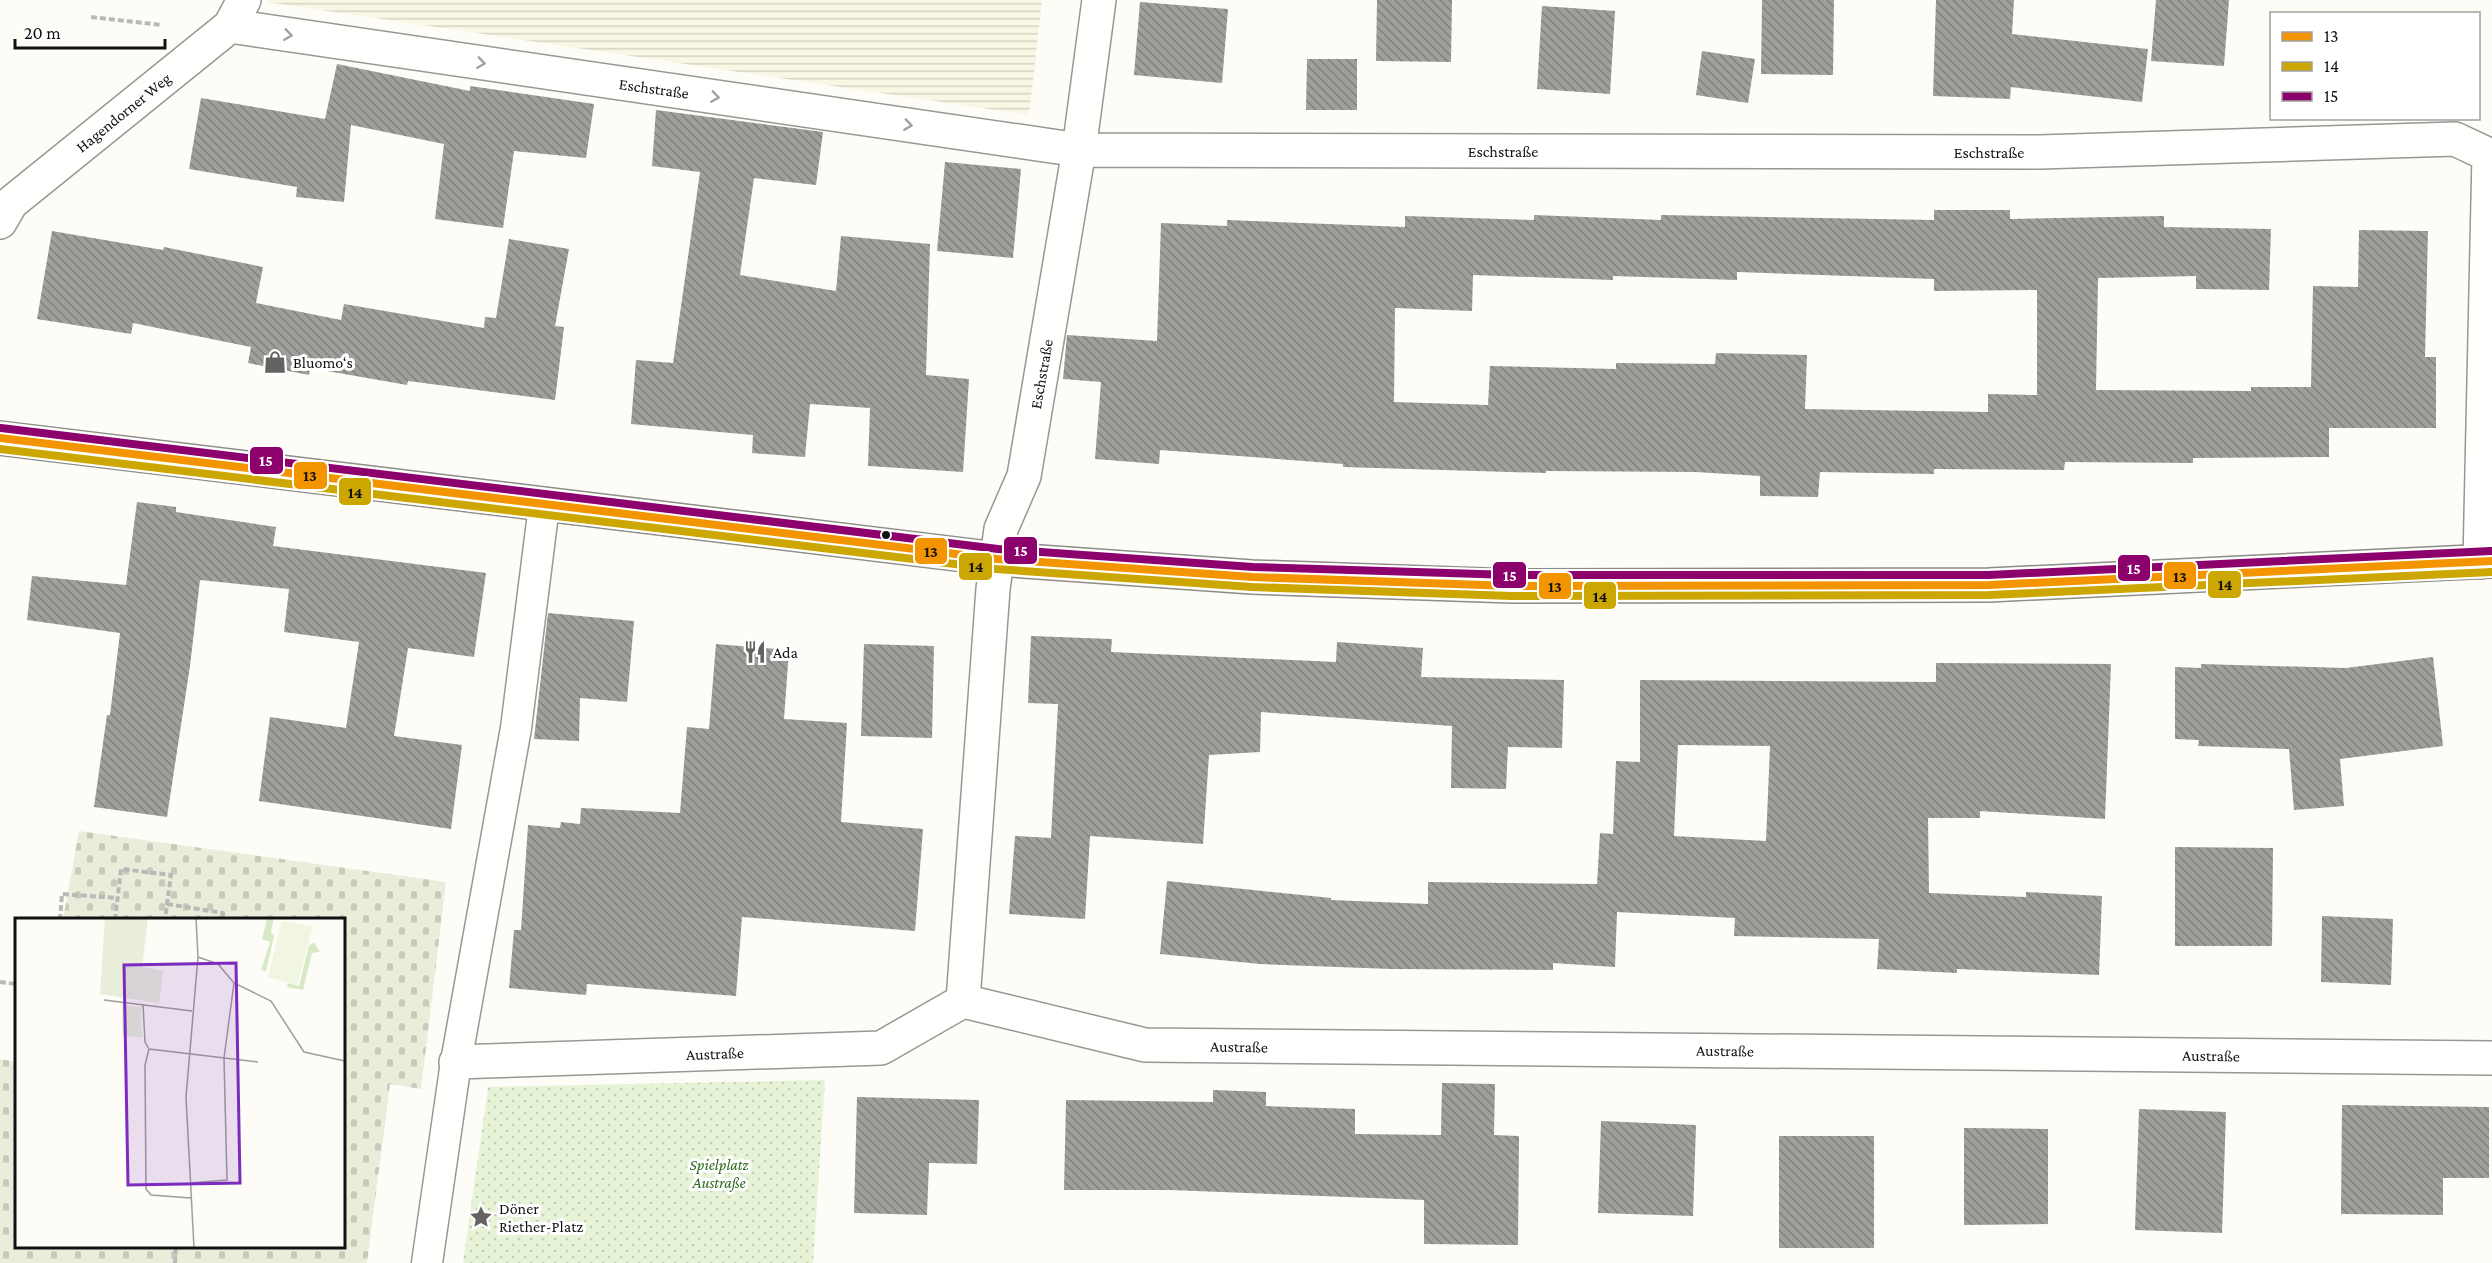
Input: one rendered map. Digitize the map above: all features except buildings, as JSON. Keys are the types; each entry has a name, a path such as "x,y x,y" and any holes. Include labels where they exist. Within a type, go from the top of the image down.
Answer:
{"main road":[{"path":"0,438 544,506 997,559 1252,577 1512,586 1989,585 2486,561"}],"street":[{"name":"Eschstraße","path":"997,559 1001,529 1024,476 1079,150 1100,0"},
{"name":"Eschstraße","path":"237,13 1079,150 2040,152 2455,139 2489,154 2486,561"},
{"name":"Hagendorner Weg","path":"0,222 11,203 237,13"},
{"path":"963,1001 997,559"},
{"name":"Austraße","path":"456,1062 880,1048 963,1001 1145,1045 2492,1058"}],"lane":[{"path":"427,1263 456,1062 516,728 544,506"}],"path":[{"path":"115,918 121,869 171,875 165,918"},
{"path":"60,918 63,894 117,898"},
{"path":"167,904 223,913 223,918"},
{"path":"0,982 15,984"},
{"path":"175,1263 176,1248"}],"shaded area":[{"path":"268,0 1042,0 1029,115 267,2"}],"green space":[{"path":"79,831 446,882 421,1089 390,1084 367,1263 0,1263 0,1059 15,1062 15,1248 345,1248 345,918 63,918"},
{"name":"Spielplatz Austraße","path":"825,1080 813,1263 463,1263 488,1087"}],"transit line":[{"name":"15","path":"1,428 998,549 1253,567 1512,575 1989,575 2491,551"},
{"name":"13","path":"0,438 997,559 1252,577 1512,586 1989,585 2492,561"},
{"name":"14","path":"0,449 996,569 1252,587 1512,596 1989,595 2492,572"}],"place":[{"name":"Bluomo‘s","path":"275,362"},
{"name":"Ada","path":"755,652"},
{"name":"Döner Riether-Platz","path":"481,1217"}]}
